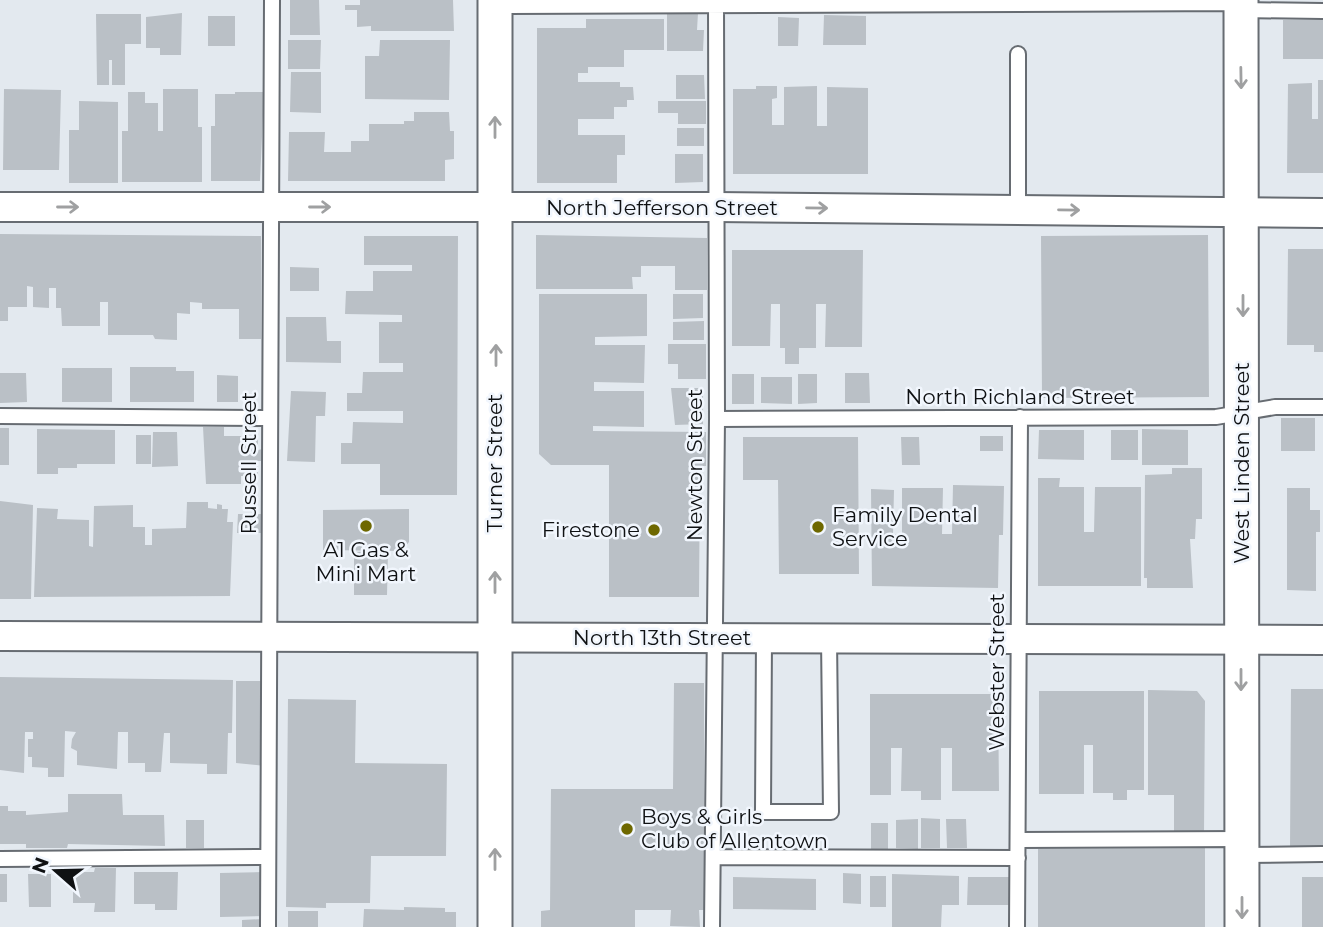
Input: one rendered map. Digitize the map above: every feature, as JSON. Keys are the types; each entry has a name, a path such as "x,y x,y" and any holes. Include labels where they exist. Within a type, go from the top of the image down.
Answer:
{"street":[{"name":"Turner Street","path":"495,3 495,927"},
{"name":"West Linden Street","path":"1241,4 1242,927"},
{"name":"North Jefferson Street","path":"0,207 716,207 1323,213"},
{"name":"North 13th Street","path":"0,636 1323,640"}],"lane":[{"name":"Russell Street","path":"268,927 272,0"},
{"path":"495,3 1241,4 1323,11"},
{"name":"Newton Street","path":"712,927 716,3"},
{"path":"1018,54 1018,209"},
{"name":"North Richland Street","path":"716,419 1216,417 1243,411 1323,407"},
{"path":"0,415 270,418"},
{"name":"Webster Street","path":"1017,927 1020,417"},
{"path":"764,638 763,812 831,812 829,638"},
{"path":"1018,840 1242,847 1323,854"},
{"path":"0,859 267,857"},
{"path":"712,857 1018,858"}],"building":[{"path":"290,0 319,0 320,35 290,35"},
{"path":"360,0 453,0 454,31 371,31 371,26 357,27 357,10 345,10 345,5 360,5"},
{"path":"182,13 181,55 160,55 160,48 146,48 146,17"},
{"path":"667,13 698,13 697,30 704,30 703,51 667,51"},
{"path":"96,14 141,14 141,44 125,44 125,85 112,85 112,60 109,60 109,85 97,85"},
{"path":"824,15 866,16 866,45 823,45"},
{"path":"208,16 235,16 235,46 208,46"},
{"path":"778,17 799,18 798,46 778,46"},
{"path":"586,19 664,19 664,50 624,50 624,67 588,67 588,73 578,73 578,82 620,82 620,87 633,87 634,100 627,100 627,107 614,107 614,119 578,119 578,135 625,135 625,155 617,155 617,183 537,183 537,28 586,28"},
{"path":"1283,20 1323,20 1323,59 1283,59"},
{"path":"288,40 321,40 320,69 288,69"},
{"path":"380,40 450,40 449,100 365,99 365,56 379,56"},
{"path":"291,72 321,72 321,113 290,112"},
{"path":"676,75 704,75 705,99 676,99"},
{"path":"1318,80 1323,80 1323,173 1287,173 1288,84 1312,83 1312,119 1318,119"},
{"path":"756,86 777,86 777,98 772,99 772,125 784,125 784,87 817,86 817,126 827,126 827,87 868,88 868,174 733,174 733,89 756,89"},
{"path":"4,89 61,90 59,170 3,170"},
{"path":"163,89 198,89 198,127 202,127 202,182 122,182 122,131 128,131 128,92 145,92 145,103 158,103 158,131 163,131"},
{"path":"264,92 260,181 211,181 211,126 215,126 215,94"},
{"path":"79,101 118,102 118,183 69,183 69,130 79,130"},
{"path":"658,101 706,101 706,124 678,124 678,113 658,113"},
{"path":"414,112 449,112 450,131 454,131 454,159 445,160 445,181 288,181 289,132 325,132 324,152 351,152 351,141 369,141 369,124 404,124 404,121 414,121"},
{"path":"677,128 704,128 704,146 677,146"},
{"path":"675,154 703,154 703,182 675,183"},
{"path":"0,234 261,236 261,339 239,339 239,309 202,309 202,303 190,302 190,314 177,313 177,340 155,339 153,335 108,335 108,302 100,302 100,326 62,326 61,308 56,308 56,288 49,288 49,308 33,307 33,287 27,286 27,307 8,307 8,321 0,321"},
{"path":"536,235 707,238 707,290 675,290 675,266 641,266 641,277 632,277 633,289 536,289"},
{"path":"1208,235 1209,397 1042,398 1041,236"},
{"path":"364,236 458,236 457,495 380,495 380,464 341,464 341,443 352,443 353,422 403,423 403,411 347,411 347,393 362,393 363,372 403,372 403,363 379,363 379,322 402,322 402,315 345,314 346,291 373,291 373,271 412,271 412,265 364,265"},
{"path":"1288,249 1323,249 1323,352 1314,352 1314,345 1287,345"},
{"path":"732,250 863,250 862,347 825,347 826,304 816,304 816,348 799,348 799,364 785,364 785,348 780,348 780,304 771,304 770,346 732,346"},
{"path":"290,267 319,268 319,291 290,291"},
{"path":"539,294 647,294 647,336 595,337 595,345 645,345 644,383 594,382 594,391 644,391 644,427 593,426 593,431 706,432 706,466 700,466 699,597 609,597 609,465 551,465 539,454"},
{"path":"673,294 703,294 703,318 673,319"},
{"path":"286,317 326,317 327,341 341,341 341,363 286,362"},
{"path":"704,321 704,340 673,340 673,322"},
{"path":"668,344 706,344 706,379 678,379 678,364 668,364"},
{"path":"130,367 176,367 176,371 194,371 194,402 130,402"},
{"path":"62,368 112,368 112,402 62,402"},
{"path":"0,373 26,373 27,402 0,403"},
{"path":"845,373 869,373 870,403 845,403"},
{"path":"732,374 754,374 754,404 732,404"},
{"path":"798,374 817,374 817,403 798,404"},
{"path":"217,375 238,376 238,402 217,402"},
{"path":"761,377 792,377 792,404 761,403"},
{"path":"671,388 703,388 703,424 675,425"},
{"path":"291,391 326,392 325,416 316,416 315,462 287,461"},
{"path":"1281,418 1315,418 1315,451 1281,451"},
{"path":"203,427 224,427 224,436 258,436 258,450 263,449 263,461 258,461 258,476 241,476 241,484 206,484"},
{"path":"0,428 9,428 9,465 0,465"},
{"path":"37,429 115,430 115,464 77,464 77,468 58,468 58,474 37,474"},
{"path":"1142,429 1188,430 1188,465 1142,465"},
{"path":"1039,430 1084,430 1084,460 1038,459"},
{"path":"1111,430 1138,430 1138,460 1111,460"},
{"path":"153,432 177,432 178,466 152,467"},
{"path":"136,435 151,435 151,464 136,464"},
{"path":"980,436 1003,436 1003,451 980,451"},
{"name":"Family Dental Service","path":"743,437 858,437 859,574 779,574 778,480 743,480"},
{"path":"901,437 919,437 920,465 902,465"},
{"path":"1172,468 1202,468 1202,519 1196,519 1195,539 1190,539 1193,588 1147,588 1147,578 1144,578 1145,475 1172,474"},
{"path":"1038,478 1060,478 1059,487 1084,487 1084,532 1094,532 1095,487 1141,487 1141,586 1038,586"},
{"path":"953,485 1004,486 1003,535 999,535 998,588 872,586 871,489 894,490 893,534 902,535 902,488 943,488 942,534 952,534"},
{"path":"1287,488 1310,488 1310,510 1320,510 1320,532 1316,532 1316,591 1287,590"},
{"path":"0,501 33,505 31,599 0,599"},
{"path":"187,502 208,502 208,508 217,509 217,504 222,505 222,509 228,509 227,522 233,522 230,596 34,597 37,508 58,509 57,519 89,520 89,546 93,547 94,506 133,505 133,527 145,527 145,545 152,545 152,529 186,528"},
{"name":"A1 Gas & Mini Mart","path":"409,509 409,542 402,551 323,550 323,510"},
{"path":"238,514 262,514 262,533 237,533"},
{"name":"A1 Gas & Mini Mart","path":"388,551 387,595 354,595 354,552"},
{"path":"0,677 233,680 232,733 228,733 227,774 207,774 207,764 170,763 170,733 164,733 161,772 145,772 145,763 128,763 128,732 118,732 117,769 77,765 77,751 71,748 76,732 65,731 64,777 48,777 48,768 32,767 32,757 28,757 28,739 33,739 33,732 25,732 24,773 0,770"},
{"path":"236,681 266,681 265,766 236,763"},
{"name":"Boys & Girls Club of Allentown","path":"674,683 704,683 704,910 699,910 700,927 670,926 671,910 635,910 635,927 541,927 541,911 550,910 551,789 673,789"},
{"path":"1291,689 1323,689 1323,849 1290,849"},
{"path":"1148,690 1197,691 1205,701 1204,834 1174,835 1174,795 1148,795"},
{"path":"1039,691 1144,691 1144,790 1127,790 1127,800 1113,800 1113,793 1093,793 1093,745 1084,745 1084,794 1039,794"},
{"path":"870,694 998,694 999,791 952,791 952,748 941,748 941,800 921,800 921,791 901,791 902,748 891,748 891,795 870,795"},
{"path":"288,699 356,700 355,763 447,764 446,856 371,856 370,903 326,903 326,908 286,907"},
{"path":"68,794 122,794 123,815 164,815 165,846 68,844 67,848 26,848 26,844 0,844 0,806 8,806 8,811 26,811 26,815 68,812"},
{"path":"921,818 940,819 940,848 921,848"},
{"path":"918,819 918,849 896,848 896,820"},
{"path":"946,819 966,819 967,848 947,848"},
{"path":"186,820 204,820 204,848 186,848"},
{"path":"871,823 888,823 888,849 871,849"},
{"path":"1205,848 1205,927 1038,927 1038,849"},
{"path":"95,868 116,868 115,912 94,912 95,903 73,903 73,872 94,872"},
{"path":"134,872 178,872 177,910 155,910 155,904 134,904"},
{"path":"264,872 266,916 220,917 220,873"},
{"path":"843,873 861,874 861,904 843,903"},
{"path":"0,874 7,874 7,902 0,902"},
{"path":"28,874 51,874 51,907 29,907"},
{"path":"892,874 959,876 959,905 942,905 941,927 892,927"},
{"path":"870,876 886,876 886,907 870,907"},
{"path":"733,877 816,879 816,910 733,909"},
{"path":"968,877 1009,877 1009,905 967,905"},
{"path":"1302,877 1323,877 1323,927 1302,927"},
{"path":"404,907 445,908 445,912 456,912 456,927 363,927 364,909 404,910"},
{"path":"288,911 318,911 318,927 288,927"},
{"path":"263,919 263,927 242,927 242,920"}],"place":[{"name":"A1 Gas & Mini Mart","path":"366,526"},
{"name":"Family Dental Service","path":"818,527"},
{"name":"Firestone","path":"654,530"},
{"name":"Boys & Girls Club of Allentown","path":"627,829"}]}
